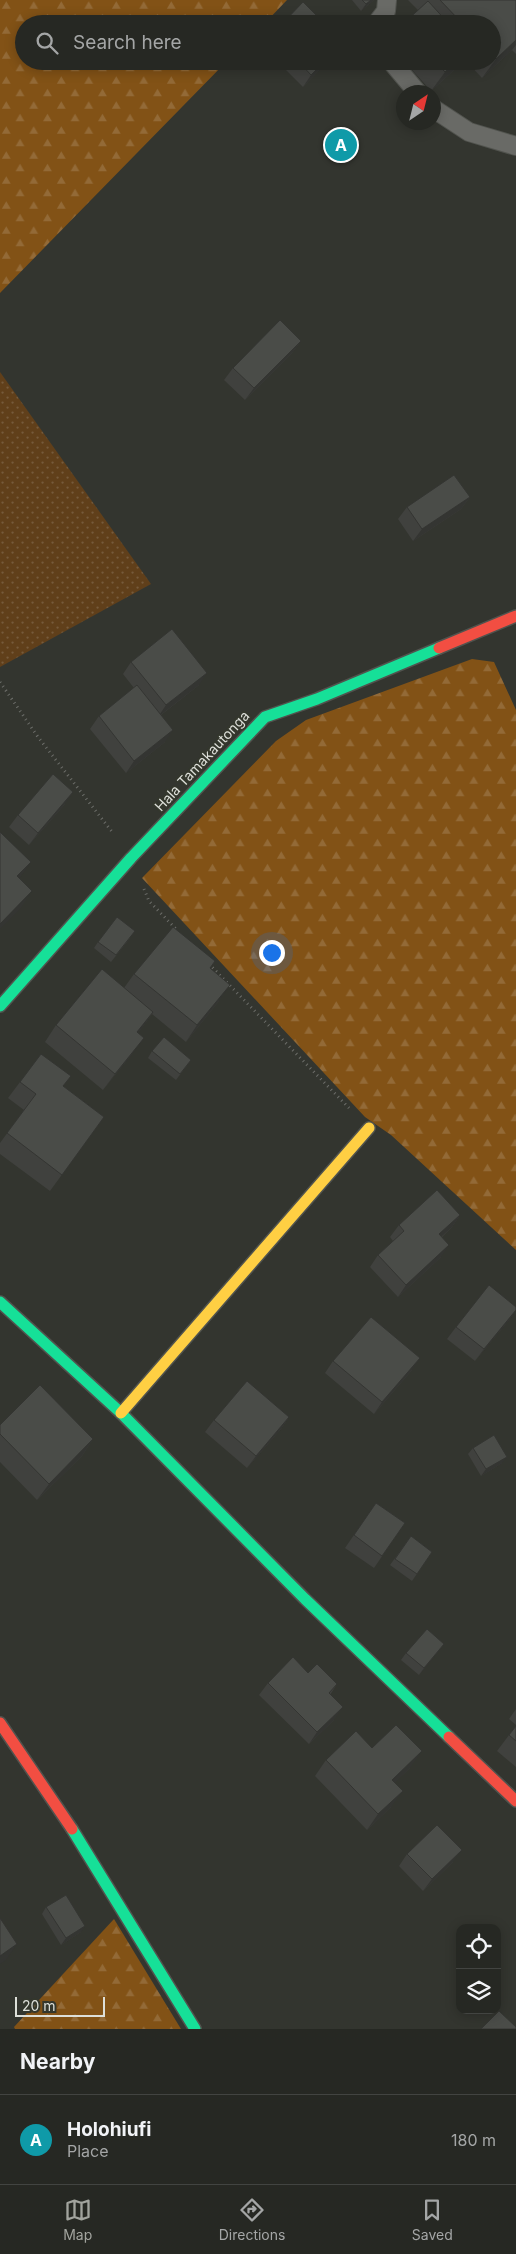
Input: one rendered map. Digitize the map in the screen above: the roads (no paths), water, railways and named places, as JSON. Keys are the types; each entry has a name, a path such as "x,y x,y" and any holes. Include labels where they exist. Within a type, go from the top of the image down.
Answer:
{"street":[{"name":"Hala Tamakautonga","path":"0,1006 131,858 265,717 317,699 516,616"},
{"path":"121,1413 369,1128"},
{"path":"0,1302 121,1413 304,1599 516,1801"},
{"path":"0,1723 75,1834 195,2029"}],"lane":[{"path":"382,15 386,10 388,0"},
{"path":"399,70 411,85"},
{"path":"441,114 469,132 516,146"}],"place":[{"name":"Holohiufi","path":"341,145"}]}
